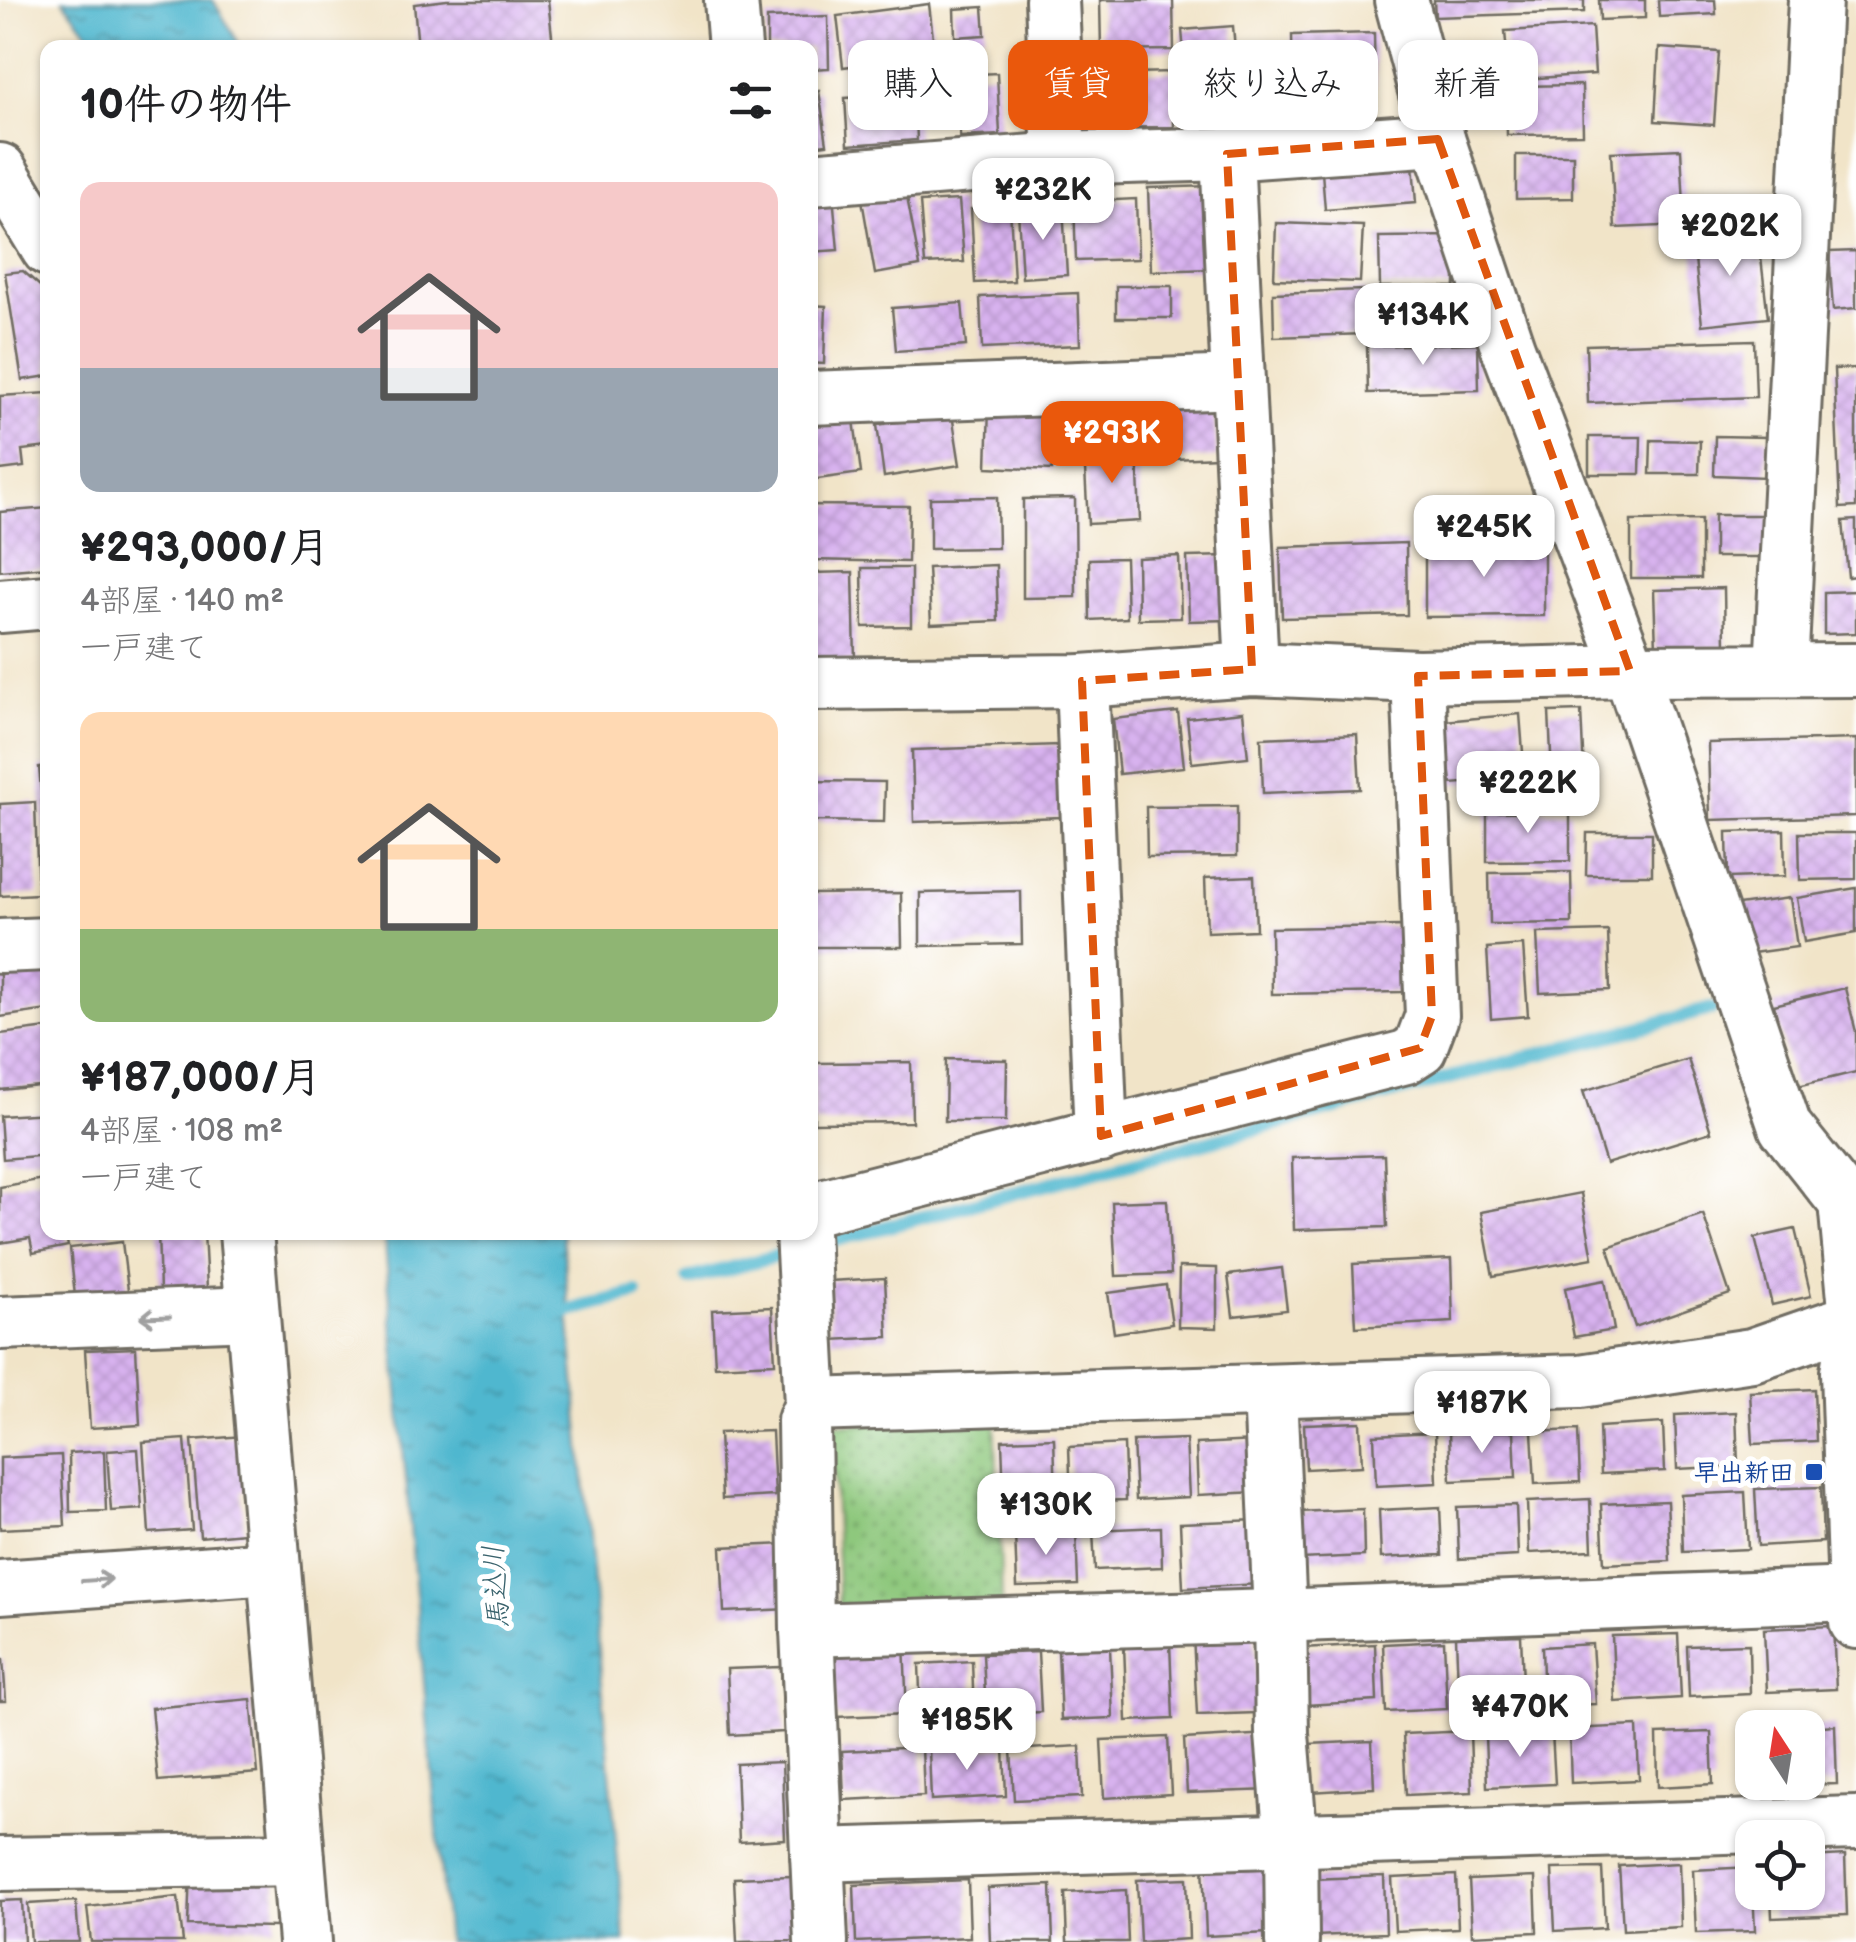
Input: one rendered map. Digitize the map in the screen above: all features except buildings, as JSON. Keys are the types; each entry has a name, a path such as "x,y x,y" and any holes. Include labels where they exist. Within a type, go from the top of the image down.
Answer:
{"street":[{"path":"731,0 734,40"},
{"path":"1052,0 1059,159"},
{"path":"807,1630 1280,1616 1855,1608 1847,1372 1856,1318 1845,1202 1786,1126 1630,671 1508,348 1438,139 1401,0"},
{"path":"1782,670 1815,0"},
{"path":"818,178 1059,159 1227,154 1438,139"},
{"path":"1227,154 1252,668"},
{"path":"0,170 31,247"},
{"path":"818,398 1238,382"},
{"path":"0,606 40,603"},
{"path":"818,684 1082,681 1252,668 1418,676 1856,670"},
{"path":"818,1232 1101,1136 1406,1057 1420,1048 1432,1016 1418,676"},
{"path":"1082,681 1101,1136"},
{"path":"0,946 40,944"},
{"path":"247,1240 304,1942"},
{"path":"805,1240 811,1406 804,1422 807,1630 821,1942"},
{"path":"0,1323 252,1313"},
{"path":"811,1406 1580,1380 1752,1355 1856,1318"},
{"path":"1270,1392 1292,1942"},
{"path":"0,1586 273,1568"},
{"path":"817,1855 1856,1824"},
{"path":"0,1864 298,1859"}],"highlighted area":[{"path":"1438,139 1630,671 1418,676 1432,1016 1420,1048 1101,1136 1082,681 1252,669 1227,154"}],"green space":[{"path":"995,1419 1002,1604 839,1611 832,1425"}],"water":[{"path":"63,0 213,0 237,40 94,40"},
{"name":"馬込川","path":"385,1240 563,1240 625,1942 447,1942"}],"waterway":[{"path":"813,1246 1711,1009"},
{"path":"689,1279 792,1252"},
{"path":"554,1315 636,1293"}],"place":[{"name":"早出新田","path":"1814,1472"}]}
